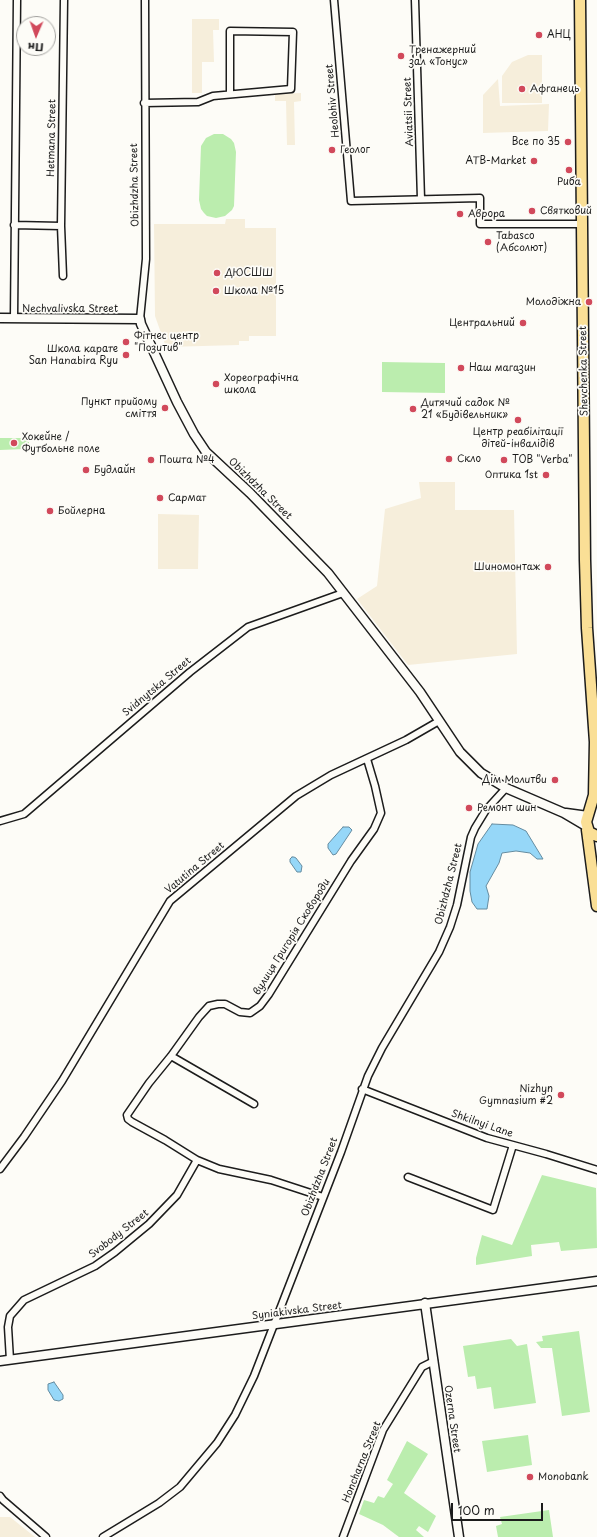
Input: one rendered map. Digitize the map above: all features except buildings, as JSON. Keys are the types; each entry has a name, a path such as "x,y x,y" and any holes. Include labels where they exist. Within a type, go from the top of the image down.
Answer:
{"main road":[{"name":"Shevchenka Street","path":"580,0 585,560 587,628 596,747 594,795 589,819 597,906"},
{"path":"589,819 592,834 597,836"}],"street":[{"path":"14,318 17,0"},
{"name":"Hetmana Street","path":"63,276 61,226 64,0"},
{"name":"Obizhdzha Street","path":"145,0 144,103 146,259 140,319 168,385 194,434 206,452 250,492 328,573 420,692 460,752 468,761 481,773 506,788 564,813 589,819"},
{"name":"Heolohiv Street","path":"334,0 351,201 421,199"},
{"name":"Aviatsii Street","path":"415,0 421,199"},
{"path":"144,103 198,102 213,96 291,89 293,32 230,30 230,94"},
{"path":"421,199 480,198 480,224 582,224"},
{"path":"14,225 61,226"},
{"name":"Nechvalivska Street","path":"0,318 140,319"},
{"name":"Svidnytska Street","path":"0,821 24,814 190,672 248,627 343,593"},
{"name":"Vatutina Street","path":"0,1169 62,1081 170,901 296,796 331,775 367,759 439,721"},
{"name":"вулиця Григорія Сковороди","path":"198,1160 128,1120 128,1115 145,1089 199,1017 209,1006 225,1004 240,1012 250,1013 260,1006 281,977 352,861 374,830 381,813 367,759"},
{"name":"Obizhdzha Street","path":"103,1537 159,1503 180,1487 217,1443 234,1415 254,1376 323,1197 362,1089 382,1048 423,980 446,937 457,905 471,837 486,810 506,788"},
{"path":"171,1056 254,1104"},
{"name":"Shkilnyi Lane","path":"362,1089 487,1138 597,1170"},
{"path":"408,1177 493,1210 513,1145"},
{"path":"198,1160 220,1169 271,1180 323,1197"},
{"name":"Svobody Street","path":"10,1360 8,1327 10,1316 24,1300 96,1266 127,1242 149,1224 177,1195 198,1160"},
{"name":"Syniakivska Street","path":"0,1361 597,1280"},
{"name":"Ozerna Street","path":"425,1303 459,1537"},
{"name":"Honcharna Street","path":"343,1537 384,1430 422,1367 434,1361"},
{"path":"0,1496 46,1537"}],"shaded area":[{"path":"192,19 219,19 219,30 213,30 214,62 202,62 202,93 192,93"},
{"name":"Афганець","path":"528,55 542,55 542,103 502,103 502,76 512,62"},
{"path":"498,79 500,106 549,104 548,131 483,133 483,95"},
{"path":"301,93 301,101 294,102 295,145 287,145 286,101 275,101 275,94"},
{"name":"Школа №15","path":"226,219 245,219 245,228 276,228 276,336 249,336 249,341 239,341 239,345 166,347 155,316 154,224 225,224"},
{"path":"419,482 455,482 455,510 514,510 517,654 408,665 357,599 377,586 385,509 421,498"},
{"path":"158,514 199,515 198,569 158,569"},
{"path":"0,1517 10,1517 35,1537 0,1537"}],"green space":[{"path":"214,134 223,134 231,139 234,143 236,152 234,206 225,216 216,218 207,216 204,213 201,209 199,200 201,146 206,138"},
{"path":"382,362 445,363 445,393 382,392"},
{"name":"Хокейне / Футбольне поле","path":"0,438 23,438 29,442 29,445 28,448 25,449 0,450"},
{"path":"542,1175 596,1188 597,1248 561,1251 559,1242 531,1245 532,1256 476,1265 476,1258 482,1235 512,1245"},
{"path":"579,1331 590,1412 562,1416 552,1348 541,1348 536,1342 543,1341 542,1336"},
{"path":"511,1339 517,1346 527,1344 536,1403 494,1409 491,1387 477,1389 475,1376 468,1377 463,1346"},
{"path":"528,1435 532,1465 487,1472 482,1441"},
{"path":"407,1441 428,1454 404,1493 436,1516 428,1532 419,1526 416,1530 424,1537 399,1537 383,1525 359,1514 364,1500 374,1503 378,1496 384,1498 393,1484 387,1480"},
{"path":"549,1510 553,1537 498,1537 496,1526 502,1524 500,1517"}],"water":[{"path":"492,824 513,825 526,831 543,859 537,859 530,853 516,851 502,853 499,863 486,886 489,896 487,909 477,909 472,902 470,891 470,872 478,844"},
{"path":"343,827 349,827 352,830 336,854 333,855 328,848 328,844"},
{"path":"292,857 296,858 302,866 301,872 297,872 290,862"},
{"path":"54,1382 63,1395 63,1399 59,1401 54,1400 48,1390 48,1384"}],"place":[{"name":"АНЦ","path":"539,35"},
{"name":"Тренажерний зал «Тонус»","path":"401,56"},
{"name":"Афганець","path":"522,89"},
{"name":"Все по 35","path":"568,142"},
{"name":"Геолог","path":"332,150"},
{"name":"ATB-Market","path":"534,161"},
{"name":"Риба","path":"569,170"},
{"name":"Святковий","path":"532,211"},
{"name":"Аврора","path":"460,214"},
{"name":"Tabasco (Абсолют)","path":"488,242"},
{"name":"ДЮСШШ","path":"217,273"},
{"name":"Школа №15","path":"216,291"},
{"name":"Молодіжна","path":"589,302"},
{"name":"Центральний","path":"523,323"},
{"name":"Фітнес центр \"Позитив\"","path":"126,342"},
{"name":"Школа карате San Hanabira Ryu","path":"126,355"},
{"name":"Наш магазин","path":"461,368"},
{"name":"Хореографічна школа","path":"216,384"},
{"name":"Пункт прийому сміття","path":"165,408"},
{"name":"Дитячий садок № 21 «Будівельник»","path":"413,409"},
{"name":"Центр реабілітації дітей-інвалідів","path":"518,420"},
{"name":"Хокейне / Футбольне поле","path":"14,443"},
{"name":"Скло","path":"449,459"},
{"name":"Пошта №4","path":"151,460"},
{"name":"ТОВ \"Verba\"","path":"504,460"},
{"name":"Будлайн","path":"86,470"},
{"name":"Оптика 1st","path":"546,475"},
{"name":"Сармат","path":"160,498"},
{"name":"Бойлерна","path":"50,511"},
{"name":"Шиномонтаж","path":"548,567"},
{"name":"Дім Молитви","path":"555,780"},
{"name":"Ремонт шин","path":"469,808"},
{"name":"Nizhyn Gymnasium #2","path":"561,1095"},
{"name":"Monobank","path":"530,1477"}]}
